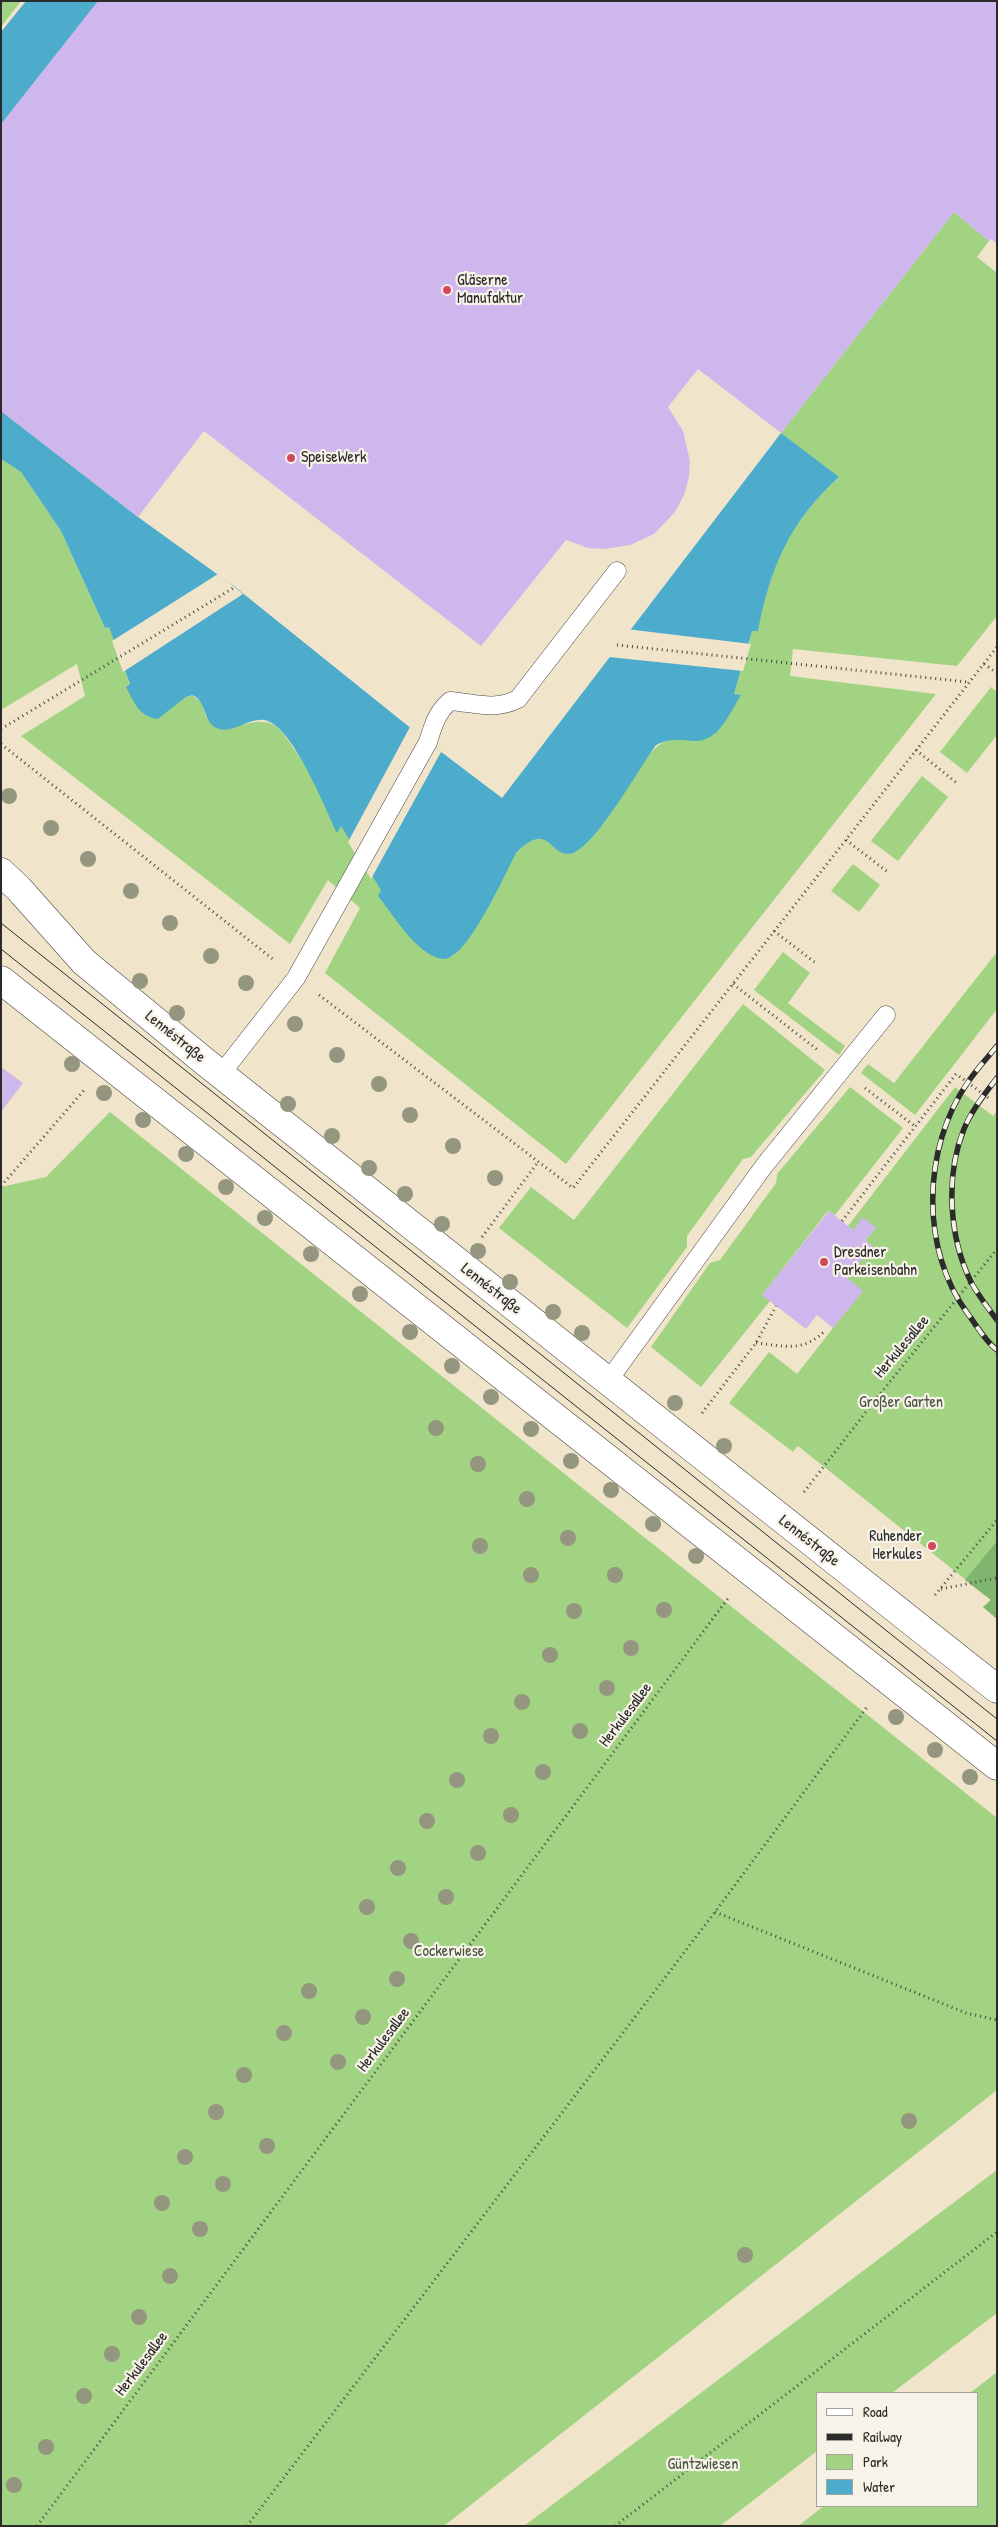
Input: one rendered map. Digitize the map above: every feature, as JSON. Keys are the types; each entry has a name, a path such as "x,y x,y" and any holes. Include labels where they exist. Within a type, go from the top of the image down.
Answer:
{"main road":[{"name":"Lennéstraße","path":"1,872 19,889 84,962 461,1266 997,1689"},
{"path":"1,980 756,1573 997,1766"}],"lane":[{"path":"221,1074 296,978 428,742 436,718 450,701 492,707 507,705 518,699 617,571"},
{"path":"608,1381 764,1166 886,1015"}],"path":[{"path":"1,729 234,587"},
{"path":"617,645 969,682"},
{"path":"1,744 296,978 573,1188 997,647"},
{"path":"984,664 997,673"},
{"path":"916,750 958,784"},
{"path":"846,840 889,874"},
{"path":"774,931 817,964"},
{"path":"842,1221 956,1074 990,1100"},
{"path":"1,1186 86,1088"},
{"path":"461,1266 538,1162"},
{"name":"Herkulesallee","path":"809,1485 997,1249"},
{"path":"682,1440 756,1343 776,1306"},
{"path":"756,1343 794,1347 814,1342 826,1330"},
{"path":"997,1520 940,1589 997,1578"},
{"name":"Herkulesallee","path":"37,2526 735,1590 756,1573"},
{"path":"246,2526 715,1912 870,1703"},
{"path":"715,1912 966,2013 997,2020"},
{"path":"615,2526 997,2232"}],"green space":[{"path":"1,1 21,1 1,27"},
{"path":"954,212 989,241 977,257 997,273 997,616 957,666 793,649 790,676 936,694 566,1164 325,973 360,908 328,880 290,944 21,736 85,696 77,664 1,710 1,459 21,472 61,531 105,628 109,626 130,685 127,686 158,719 186,697 192,695 202,703 206,717 229,729 244,724 265,722 279,729 434,956 444,959 453,956 516,853 530,841 541,838 646,759 662,743 672,740 695,741 740,695 734,694 752,631 757,631 769,586 784,547 807,511 838,478 781,433"},
{"path":"991,687 997,692 997,735 967,773 940,752"},
{"path":"922,776 948,797 898,861 871,841"},
{"path":"853,864 880,885 859,912 831,891"},
{"path":"783,952 810,973 788,1003 845,1046 839,1055 754,990"},
{"path":"997,952 997,1009 915,1115 861,1073 868,1064 894,1083"},
{"path":"743,1004 825,1070 751,1157 743,1159 687,1236 687,1247 627,1328 499,1228 531,1187 574,1220"},
{"path":"850,1087 903,1128 835,1215 828,1211 763,1294 770,1301 701,1387 651,1347 710,1263 720,1260 776,1183 777,1174"},
{"name":"Großer Garten","path":"955,1087 993,1116 997,1111 997,1619 983,1607 991,1600 798,1446 793,1452 729,1403 769,1352 797,1374 862,1291 847,1278 872,1246 865,1240 876,1228 853,1230 848,1226"},
{"name":"Cockerwiese","path":"110,1112 997,1818 997,2090 444,2526 1,2526 1,1187 46,1177"},
{"path":"997,1541 997,1619 983,1607 991,1600 965,1580"},
{"name":"Güntzwiesen","path":"997,2170 997,2313 893,2392 816,2392 816,2452 720,2526 524,2526"},
{"path":"997,2372 997,2526 798,2526 823,2507 978,2507 978,2392 971,2392"}],"water":[{"path":"26,1 99,1 1,125 1,32"},
{"path":"1,411 138,517 235,587 428,742 502,798 781,433 839,477 807,511 795,528 776,566 758,631 752,631 734,694 741,695 722,726 717,732 703,740 670,740 656,745 595,834 575,852 567,854 560,852 550,843 537,839 528,843 516,853 495,896 474,931 454,955 444,959 431,955 414,942 378,896 381,890 341,826 337,833 316,787 296,751 286,736 275,725 264,720 258,720 230,729 219,729 207,718 201,702 192,695 186,697 158,719 151,718 138,708 126,687 130,684 109,627 105,628 61,531 21,472 1,459"}],"pier":[{"path":"218,574 243,594 123,672 112,641"},
{"path":"626,629 751,644 743,671 609,657"},
{"path":"410,727 441,752 371,879 348,842"}],"building":[{"name":"Gläserne Manufaktur","path":"98,1 997,1 997,244 991,239 989,241 954,212 781,433 698,369 668,407 683,431 690,461 689,477 684,495 675,512 654,534 630,545 604,549 588,548 566,540 481,646 204,431 138,517 1,411 1,124"},
{"path":"1,1067 23,1083 1,1112"},
{"name":"Dresdner Parkeisenbahn","path":"829,1211 853,1230 863,1217 876,1228 865,1240 873,1246 847,1278 863,1291 833,1328 817,1315 806,1329 762,1295"}],"tram line":[{"path":"1,923 997,1719"},
{"path":"1,949 997,1741"}],"railway":[{"path":"997,1046 968,1082 953,1108 942,1137 935,1168 933,1199 935,1230 941,1260 952,1288 981,1333 997,1350"},
{"path":"997,1078 974,1109 964,1129 958,1147 952,1186 954,1226 964,1264 971,1282 997,1320"}],"place":[{"name":"Gläserne Manufaktur","path":"447,290"},
{"name":"SpeiseWerk","path":"291,458"},
{"name":"Dresdner Parkeisenbahn","path":"824,1262"},
{"name":"Ruhender Herkules","path":"932,1546"}]}
